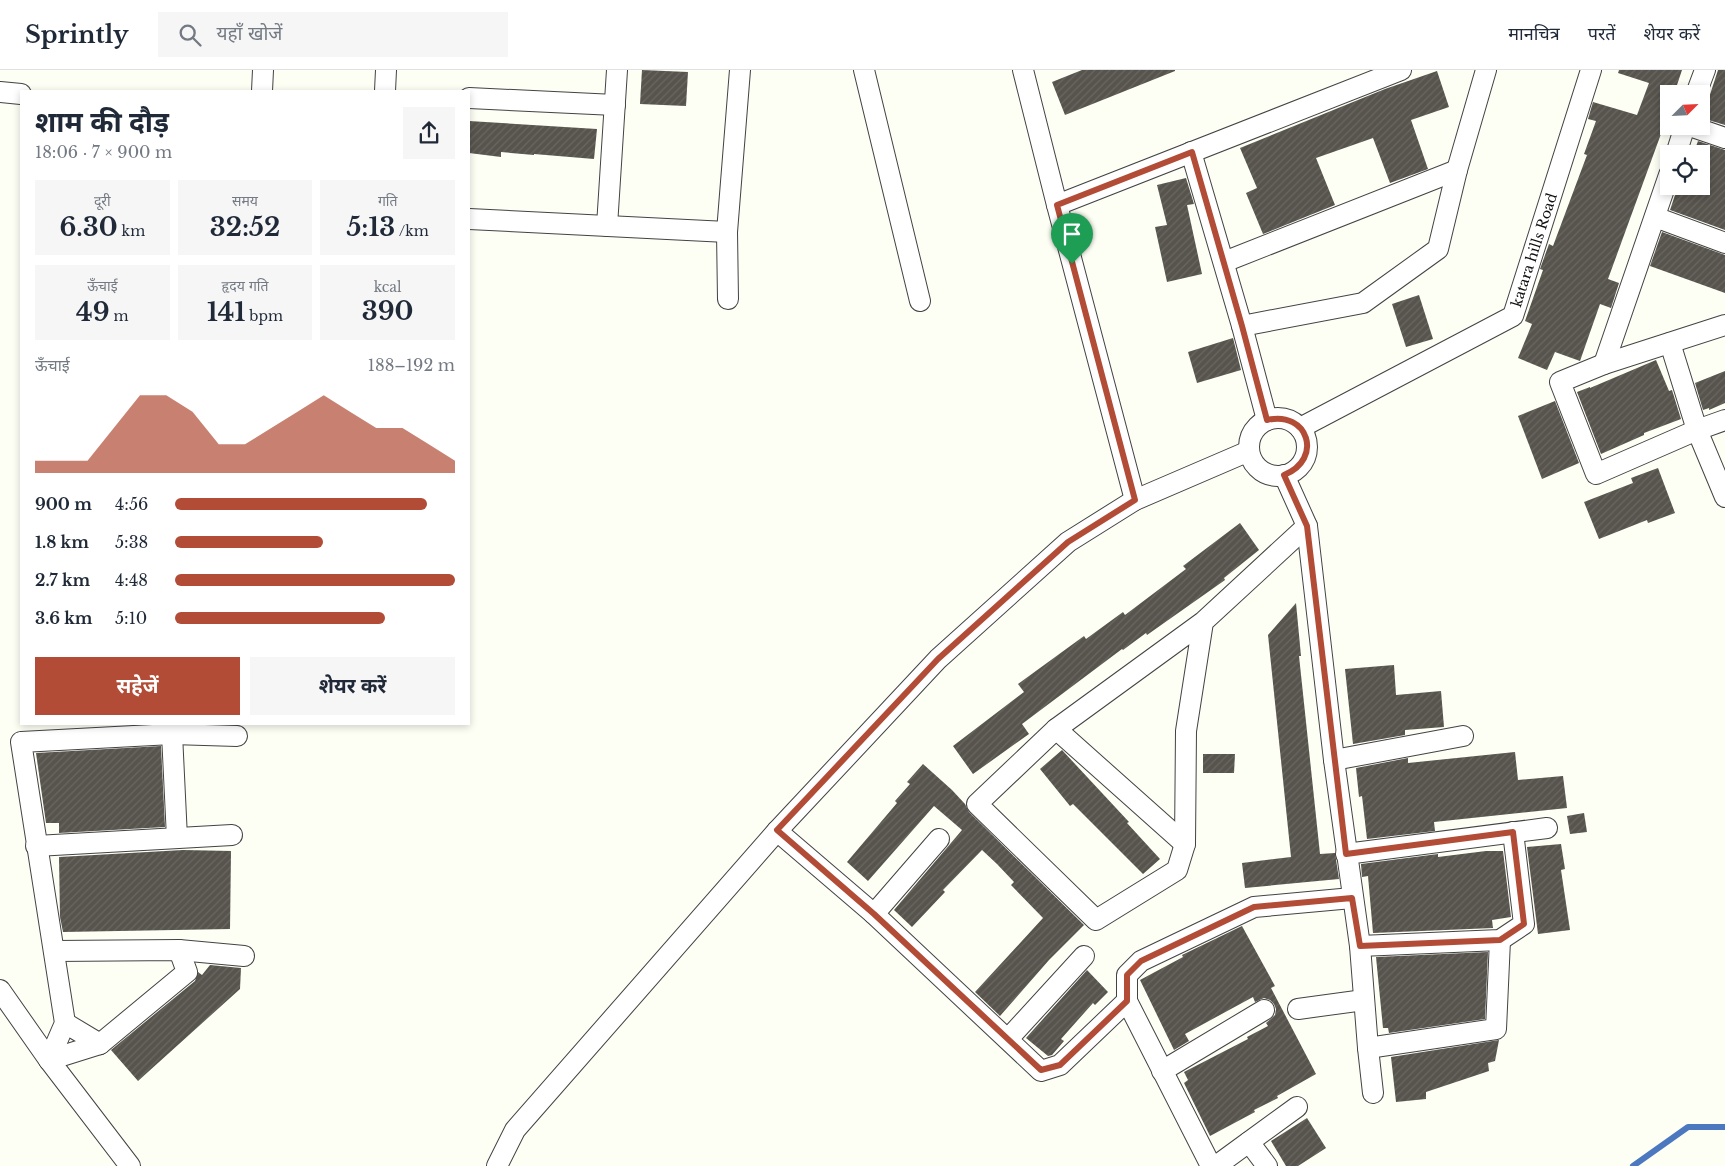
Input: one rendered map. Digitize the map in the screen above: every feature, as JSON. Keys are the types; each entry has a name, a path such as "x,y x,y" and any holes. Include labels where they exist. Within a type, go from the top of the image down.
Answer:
{"street":[{"path":"262,90 263,70"},
{"path":"385,90 386,70"},
{"path":"607,226 617,70"},
{"path":"728,299 727,232 740,70"},
{"path":"864,70 920,301"},
{"path":"1024,70 1057,205 1135,500"},
{"path":"1057,205 1401,70"},
{"path":"1242,326 1363,303 1438,249 1457,170 1486,70"},
{"name":"katara hills Road","path":"1300,428 1513,316 1592,70"},
{"path":"1699,85 1705,70"},
{"path":"0,92 20,94"},
{"path":"470,98 615,105"},
{"path":"1710,133 1725,138"},
{"path":"1192,152 1267,420"},
{"path":"1224,262 1457,170"},
{"path":"1604,364 1662,195"},
{"path":"1655,217 1725,243"},
{"path":"470,219 727,232"},
{"path":"1725,325 1604,364 1560,382 1596,474 1697,430 1725,420"},
{"path":"1670,342 1697,430 1725,497"},
{"path":"1285,418 1300,428 1306,437 1308,446 1306,456 1294,472 1275,476 1258,468 1252,460 1249,442 1252,433 1258,425 1267,420 1285,418"},
{"path":"497,1166 515,1130 777,830 938,659 1068,542 1135,500 1250,452"},
{"path":"1284,475 1307,526 1334,760 1360,946 1373,1093"},
{"path":"1203,622 1186,731 1185,844 1177,870 1096,920 977,804 1056,729 1203,622 1307,526"},
{"path":"1056,729 1185,844"},
{"path":"172,734 177,838"},
{"path":"49,1060 65,1023 21,742 172,734 237,736"},
{"path":"1334,760 1463,736"},
{"path":"1346,854 1547,828"},
{"path":"777,830 874,914 1041,1070 1060,1065 1127,1001"},
{"path":"1360,946 1500,940 1524,924 1513,832"},
{"path":"36,846 232,835"},
{"path":"874,914 939,839"},
{"path":"1211,1166 1127,1001 1127,975 1141,961 1254,907 1352,898"},
{"path":"1368,1048 1496,1029 1500,940"},
{"path":"54,951 179,950 244,956"},
{"path":"49,1060 100,1044 187,972 179,950"},
{"path":"1008,1039 1084,956"},
{"path":"0,990 49,1060 130,1166"},
{"path":"1298,1009 1364,1000"},
{"path":"1162,1071 1264,1010"},
{"path":"65,1023 100,1044"},
{"path":"1216,1166 1297,1107"},
{"path":"1249,1142 1267,1166"}],"building":[{"path":"642,70 688,72 686,106 640,104"},
{"path":"1082,70 1175,71 1065,115 1052,82"},
{"path":"1619,70 1682,70 1677,85 1660,85 1661,135 1608,279 1619,283 1611,308 1600,304 1580,361 1555,352 1547,370 1518,358 1532,324 1525,321 1543,270 1540,269 1549,244 1553,246 1587,155 1584,154 1596,121 1588,119 1593,102 1637,115 1649,83 1618,73"},
{"path":"1718,70 1725,70 1725,125 1710,120 1710,95"},
{"path":"1437,71 1449,107 1411,120 1428,169 1390,183 1373,138 1316,158 1335,205 1263,234 1246,193 1257,188 1240,148 1385,89"},
{"path":"470,121 597,129 594,159 501,152 501,157 470,153"},
{"path":"1698,141 1710,145 1696,145"},
{"path":"1710,145 1725,150 1725,230 1670,210 1675,195 1710,195"},
{"path":"1186,178 1194,204 1187,205 1202,274 1167,282 1155,227 1167,225 1157,185"},
{"path":"1662,232 1725,255 1725,293 1650,266"},
{"path":"1419,295 1433,339 1406,347 1392,304"},
{"path":"1233,338 1241,370 1197,383 1188,352"},
{"path":"1656,360 1669,391 1672,390 1681,419 1644,433 1644,435 1601,454 1577,392"},
{"path":"1725,371 1725,403 1709,410 1709,408 1703,410 1695,383"},
{"path":"1555,401 1579,463 1542,479 1518,416"},
{"path":"1658,468 1675,513 1648,523 1647,520 1599,539 1584,502 1633,483 1631,478"},
{"path":"1240,523 1259,550 1224,578 1225,580 1147,635 1146,633 1122,649 1022,724 1029,734 973,774 953,746 1024,692 1018,684 1084,636 1086,639 1123,612 1125,615 1186,569 1183,566"},
{"path":"1296,603 1301,656 1299,656 1320,854 1335,853 1339,879 1245,888 1242,863 1291,857 1268,635"},
{"path":"1394,665 1396,695 1441,691 1444,727 1405,730 1405,735 1353,744 1345,669"},
{"path":"161,746 165,827 59,833 59,823 46,823 36,753"},
{"path":"1062,750 1129,822 1127,823 1160,859 1143,874 1073,804 1070,806 1040,769"},
{"path":"1515,752 1518,780 1563,776 1567,808 1434,822 1435,831 1367,839 1362,796 1359,797 1356,768 1408,758 1408,763"},
{"path":"1203,754 1235,754 1234,773 1203,773"},
{"path":"923,764 952,790 965,804 969,812 1084,925 1049,960 1000,1016 975,992 1043,918 1011,885 1014,882 997,864 982,850 943,890 945,892 912,927 894,910 962,830 934,806 868,881 847,862 897,803 895,801 910,784 907,782"},
{"path":"1584,813 1587,832 1570,834 1567,816"},
{"path":"1561,844 1565,869 1561,870 1570,930 1538,934 1527,847"},
{"path":"183,850 231,851 230,929 63,932 60,917 59,857"},
{"path":"1486,851 1503,851 1511,917 1492,920 1493,928 1373,933 1368,876 1362,877 1361,864 1438,854 1438,857"},
{"path":"1242,926 1275,986 1271,988 1316,1074 1277,1096 1278,1098 1254,1110 1255,1112 1210,1136 1184,1083 1188,1080 1184,1072 1248,1039 1247,1037 1268,1026 1266,1023 1275,1015 1276,1009 1274,1004 1264,998 1255,1002 1253,997 1185,1034 1189,1041 1174,1050 1140,980 1183,957 1182,955"},
{"path":"1488,952 1485,1019 1389,1033 1388,1028 1383,1028 1376,957"},
{"path":"210,965 241,968 240,989 138,1081 111,1050 195,981 198,972 202,975"},
{"path":"1087,970 1108,992 1095,1005 1093,1003 1061,1039 1064,1041 1052,1055 1048,1056 1026,1038"},
{"path":"1499,1040 1495,1061 1488,1063 1489,1071 1426,1092 1426,1099 1396,1102 1391,1057"},
{"path":"1307,1118 1326,1148 1298,1166 1286,1166 1271,1141"}],"waterway":[{"path":"1633,1166 1688,1127 1725,1127"}],"route":[{"path":"1192,152 1267,420 1285,418 1293,422 1306,437 1308,446 1306,456 1301,465 1294,472 1284,475 1307,526 1346,854 1513,832 1524,924 1500,940 1360,946 1352,898 1254,907 1141,961 1127,975 1127,1001 1060,1065 1041,1070 874,914 777,830 938,659 1068,542 1135,500 1072,264 1057,205 1192,152"}]}
